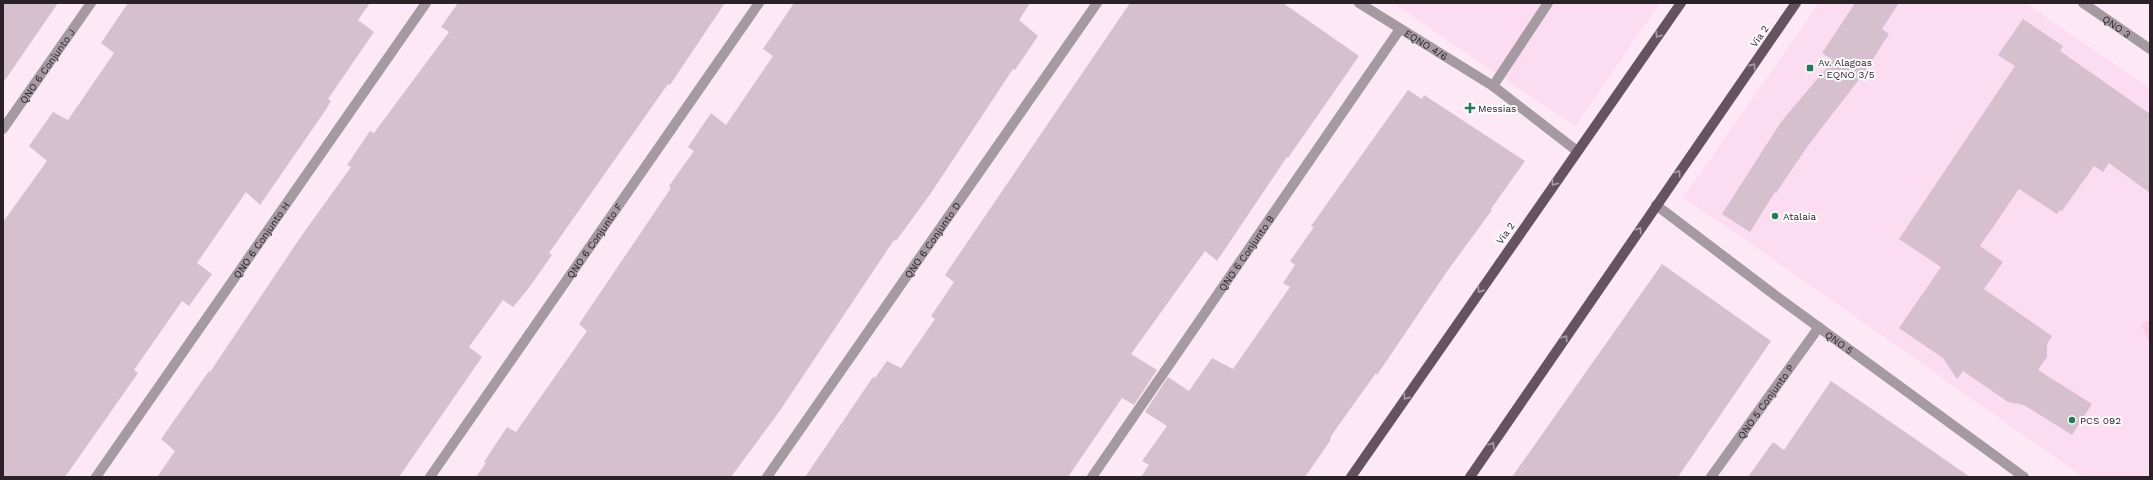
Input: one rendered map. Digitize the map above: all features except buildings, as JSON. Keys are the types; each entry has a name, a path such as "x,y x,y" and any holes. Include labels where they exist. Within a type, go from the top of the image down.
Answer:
{"main road":[{"name":"Via 2","path":"1350,477 1681,3"},
{"name":"Via 2","path":"1470,477 1796,3"}],"street":[{"name":"QNO 6 Conjunto J","path":"3,129 91,3"},
{"name":"QNO 6 Conjunto H","path":"96,477 426,3"},
{"name":"QNO 6 Conjunto F","path":"430,477 760,3"},
{"name":"QNO 6 Conjunto D","path":"767,477 1097,3"},
{"name":"EQNO 4/6","path":"1359,3 1492,86 1577,151"},
{"path":"1492,86 1548,3"},
{"name":"QNO 3","path":"2083,3 2150,50"},
{"name":"QNO 6 Conjunto B","path":"1092,477 1400,29"},
{"name":"QNO 5","path":"1656,205 2024,477"},
{"name":"QNO 5 Conjunto P","path":"1711,477 1819,326"}],"shaded area":[{"path":"1393,3 1660,3 1575,126"},
{"path":"1819,3 2025,3 2150,88 2150,477 2083,477 1746,240 1683,198"},
{"path":"2150,320 2150,343 2141,325"}],"place":[{"name":"Av. Alagoas - EQNO 3/5","path":"1810,68"},
{"name":"Messias","path":"1470,108"},
{"name":"Atalaia","path":"1775,216"},
{"name":"PCS 092","path":"2072,420"}]}
